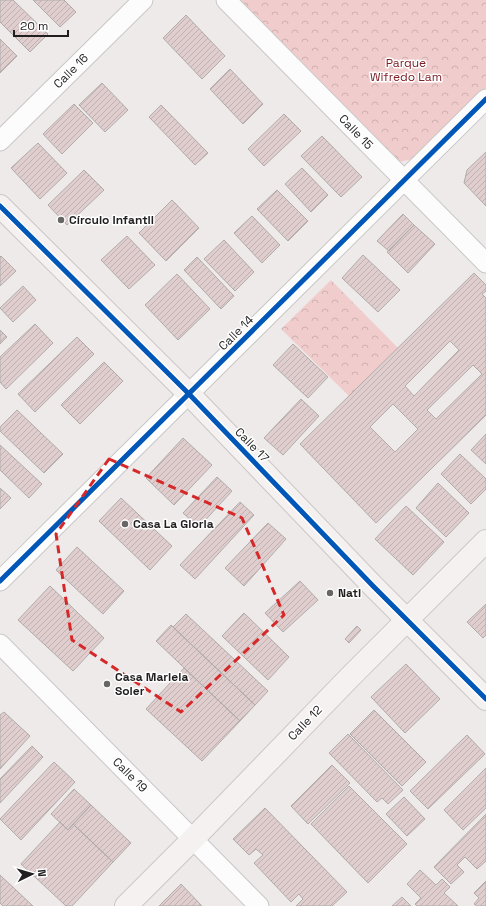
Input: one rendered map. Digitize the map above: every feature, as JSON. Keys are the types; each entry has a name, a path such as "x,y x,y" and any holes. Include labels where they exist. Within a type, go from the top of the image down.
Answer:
{"street":[{"name":"Calle 16","path":"0,141 142,0"},
{"name":"Calle 15","path":"226,0 486,263"},
{"name":"Calle 14","path":"0,581 486,99"},
{"name":"Calle 17","path":"0,206 189,394 367,580 486,699"},
{"name":"Calle 12","path":"126,906 351,676 486,542"},
{"name":"Calle 19","path":"0,644 259,906"}],"highlighted area":[{"path":"109,459 242,518 284,615 181,712 72,640 56,534"}],"green space":[{"name":"Parque Wifredo Lam","path":"238,0 486,0 486,90 418,158 399,162"},
{"path":"331,280 398,348 349,396 281,329"}],"building":[{"path":"0,0 13,0 48,34 30,52 0,22"},
{"path":"33,0 64,0 76,12 60,27"},
{"path":"186,15 225,56 202,79 163,38"},
{"path":"0,39 17,56 0,73"},
{"path":"230,69 263,104 243,124 210,89"},
{"path":"102,83 128,110 105,132 79,105"},
{"path":"74,104 93,123 62,154 43,134"},
{"path":"161,105 208,153 195,165 149,117"},
{"path":"284,114 301,131 264,166 248,149"},
{"path":"322,136 362,177 341,197 301,156"},
{"path":"38,143 67,173 40,199 11,168"},
{"path":"486,152 486,206 464,183 467,170"},
{"path":"302,168 328,195 311,212 285,184"},
{"path":"84,170 104,190 67,225 48,205"},
{"path":"277,190 308,221 288,241 257,209"},
{"path":"172,200 199,228 166,261 139,233"},
{"path":"403,214 414,225 389,251 377,241"},
{"path":"252,216 280,245 262,263 234,233"},
{"path":"414,225 435,244 408,273 387,252"},
{"path":"127,236 155,265 129,289 101,260"},
{"path":"224,240 254,272 235,291 204,259"},
{"path":"363,255 400,290 378,312 342,278"},
{"path":"1,256 16,271 0,286 0,257"},
{"path":"197,257 234,296 221,309 184,270"},
{"path":"474,273 486,285 486,291 482,294 486,298 486,415 376,523 300,444","holes":["450,341 459,350 414,396 405,386","473,365 482,374 436,419 427,410","393,404 418,429 395,452 370,427"]},
{"path":"177,274 210,309 178,340 145,305"},
{"path":"23,286 36,300 13,322 0,308"},
{"path":"35,324 53,343 6,389 0,382 0,357"},
{"path":"0,330 7,337 0,344"},
{"path":"77,337 94,354 35,412 18,394"},
{"path":"293,344 328,377 308,398 273,365"},
{"path":"104,362 123,381 80,424 61,405"},
{"path":"301,399 319,416 283,455 264,438"},
{"path":"17,410 63,454 44,473 0,431 0,427"},
{"path":"486,434 486,464 471,450"},
{"path":"183,438 212,465 174,505 146,478"},
{"path":"0,445 42,484 29,498 0,470"},
{"path":"460,454 486,479 486,489 471,504 441,474"},
{"path":"217,477 232,491 199,527 183,513"},
{"path":"438,483 469,513 446,537 416,508"},
{"path":"0,488 11,498 0,509"},
{"path":"121,498 172,546 150,570 99,521"},
{"path":"240,502 254,515 195,579 180,565"},
{"path":"406,506 444,542 413,575 375,539"},
{"path":"268,523 286,539 244,586 225,568"},
{"path":"77,547 124,591 103,614 56,570"},
{"path":"300,581 318,600 283,632 265,613"},
{"path":"50,586 104,638 73,671 18,620"},
{"path":"486,604 486,635 483,638 467,622"},
{"path":"244,613 289,657 268,680 222,636"},
{"path":"186,614 268,691 255,705 173,627"},
{"path":"171,625 255,705 240,721 156,641"},
{"path":"357,626 361,630 349,643 345,639"},
{"path":"406,664 440,699 405,733 371,697"},
{"path":"184,668 240,721 202,761 146,709"},
{"path":"374,710 426,762 402,786 350,734"},
{"path":"4,712 30,736 0,769 0,715"},
{"path":"348,734 403,790 388,804 382,798 377,802 329,753"},
{"path":"467,735 485,754 428,809 410,791"},
{"path":"32,746 43,757 0,803 0,779"},
{"path":"54,762 75,782 21,840 0,819"},
{"path":"332,765 350,783 308,824 291,806"},
{"path":"486,768 486,808 463,830 444,810"},
{"path":"349,786 407,844 368,883 311,824"},
{"path":"74,789 91,805 68,830 51,814"},
{"path":"404,797 425,819 407,836 386,814"},
{"path":"91,805 131,843 113,862 73,824"},
{"path":"265,808 347,892 332,906 296,906 303,899 299,894 291,902 254,863 263,855 256,849 249,855 233,839"},
{"path":"486,814 486,861 477,869 465,857 457,865 464,872 451,884 434,867"},
{"path":"60,822 68,830 73,824 113,862 72,906 66,906 21,864"},
{"path":"420,870 436,885 442,879 450,887 444,893 458,906 417,906 415,904 421,898 407,884"},
{"path":"0,875 33,906 3,906 0,903"},
{"path":"486,881 486,906 477,906 474,904 479,898 474,893"},
{"path":"181,884 202,906 159,906"},
{"path":"402,897 411,906 392,906"}],"cycle path":[{"path":"0,581 486,99"},
{"path":"0,206 189,394 373,586 486,699"}],"place":[{"name":"Círculo Infantil","path":"61,220"},
{"name":"Casa La Gloria","path":"125,524"},
{"name":"Nati","path":"330,593"},
{"name":"Casa Mariela Soler","path":"107,684"}]}
